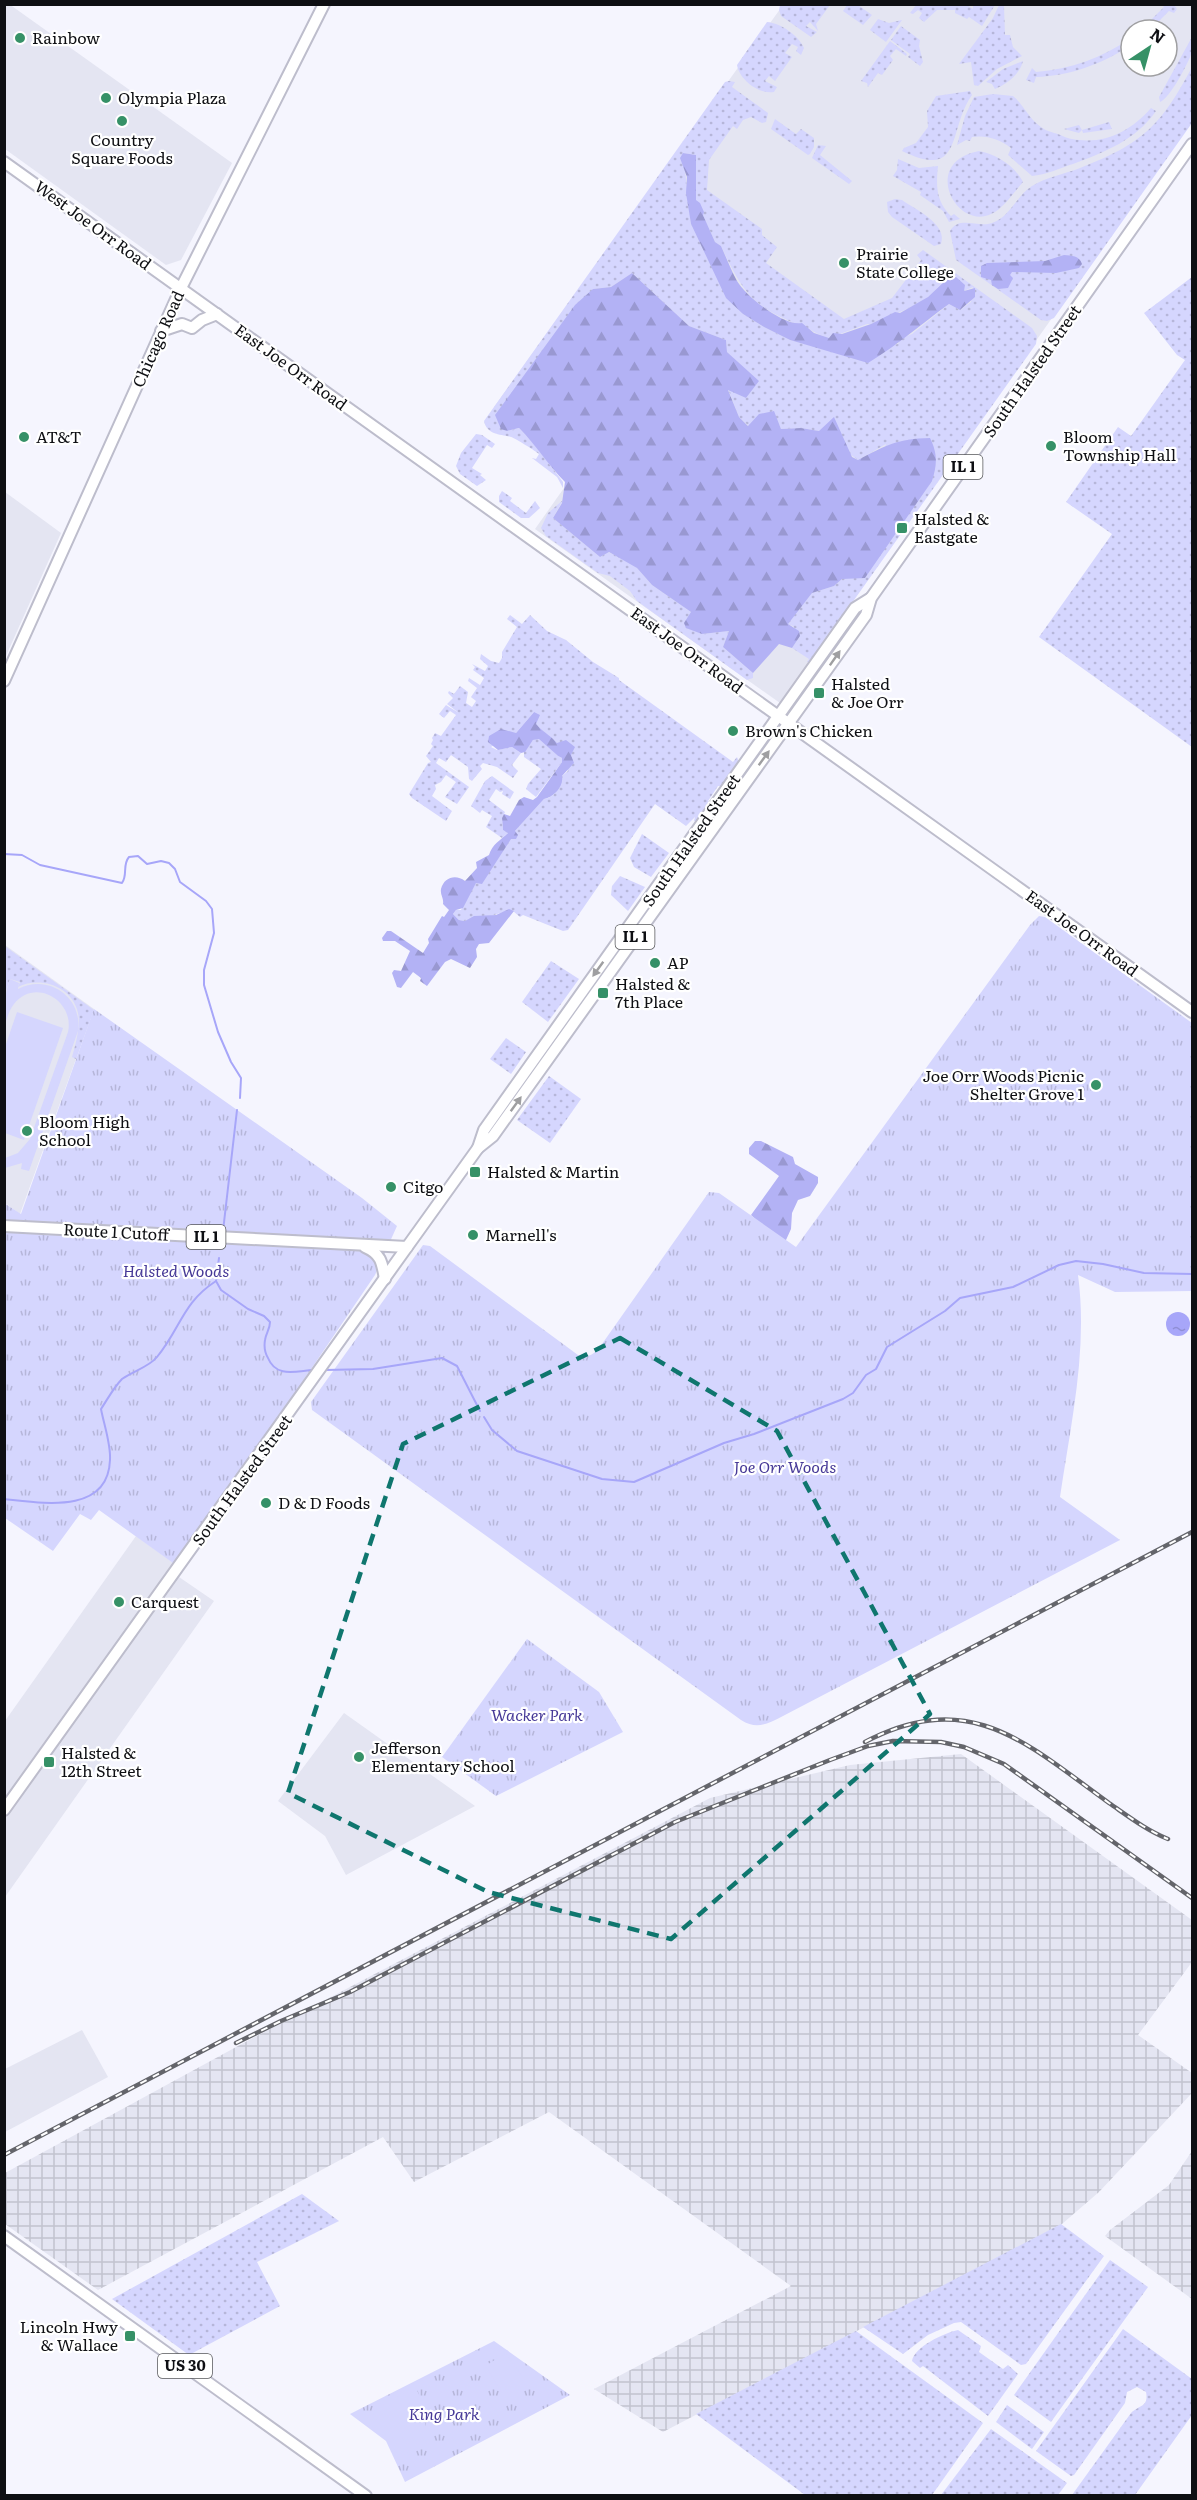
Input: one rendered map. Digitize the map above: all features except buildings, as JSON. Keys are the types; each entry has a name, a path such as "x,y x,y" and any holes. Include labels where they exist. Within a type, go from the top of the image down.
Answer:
{"street":[{"name":"Chicago Road","path":"4,681 181,288 324,4"},
{"name":"South Halsted Street","path":"4,1810 478,1148 493,1136 789,723 866,615 871,598 1192,144"},
{"name":"West Joe Orr Road","path":"4,162 181,288"},
{"name":"East Joe Orr Road","path":"181,288 1192,1012"},
{"path":"161,331 182,324 192,328 202,320 217,314"},
{"name":"South Halsted Street","path":"478,1148 484,1130 855,608 871,598"},
{"name":"Route 1 Cutoff","path":"4,1226 407,1247"},
{"path":"362,1245 375,1251 381,1258 385,1279"},
{"name":"US 30","path":"4,2236 366,2496"}],"highlighted area":[{"path":"620,1338 777,1431 930,1714 671,1939 488,1892 288,1793 403,1444"}],"shaded area":[{"name":"Olympia Plaza","path":"9,4 232,163 181,260 166,265 5,149 4,5"},
{"name":"Prairie State College","path":"783,5 1192,5 1192,120 780,703 535,529 576,471 494,407"},
{"path":"5,492 61,533 5,658"},
{"name":"Bloom High School","path":"5,945 94,1009 20,1214 5,1203"},
{"path":"136,1536 183,1570 179,1577 214,1601 5,1897 5,1721"},
{"name":"Jefferson Elementary School","path":"344,1713 475,1806 346,1875 325,1836 278,1801"},
{"path":"961,1754 1192,1920 1192,1962 1138,2035 1192,2073 1192,2093 1099,2192 1062,2224 663,2432 594,2389 791,2286 549,2112 414,2182 383,2137 98,2290 5,2224 5,2173 249,2040 710,1798 850,1765"},
{"path":"82,2030 108,2077 5,2132 5,2069"},
{"path":"1192,2151 1192,2299 1105,2236 1169,2185"}],"green space":[{"path":"780,4 830,5 816,24 818,31 810,22 806,26 817,32 811,37 781,16"},
{"path":"847,5 858,5 872,15 863,25 843,11"},
{"path":"916,5 967,5 973,9 973,5 995,5 982,26 969,17 967,19 955,13 955,10 937,10 924,22 919,18 922,13 918,10 913,14 910,13"},
{"path":"999,5 1008,5 1004,6 1005,35 1010,35 1013,47 1022,56 997,69 978,86 974,85 971,62 959,64 993,18"},
{"path":"1162,5 1174,5 1177,9 1174,13 1169,11 1162,18 1153,18 1164,7"},
{"path":"878,19 889,23 902,20 886,42 870,30"},
{"path":"767,22 789,31 804,48 801,55 796,51 798,47 792,44 785,53 792,57 775,81 769,76 765,81 777,87 774,92 762,91 751,85 742,76 737,65"},
{"path":"901,26 920,40 919,46 923,62 920,66 908,57 910,54 891,40"},
{"path":"1192,37 1192,52 1179,78 1179,61"},
{"path":"890,41 907,54 906,56 896,49 890,56 893,60 882,75 878,73 868,87 867,83 861,81"},
{"path":"1119,45 1119,52 1097,63 1061,74 1036,77 1034,83 1026,80 1032,68 1036,72 1062,68"},
{"path":"1023,61 1016,74 1000,87 995,89 992,84 986,82 1003,69"},
{"path":"1192,67 1192,123 1054,318 1047,321 1041,320 956,260 950,231 954,226 964,223 992,223 1004,216 1032,186 1101,159 1135,141 1159,119"},
{"path":"1169,78 1179,78 1160,102 1159,97"},
{"path":"725,82 735,82 732,87 768,113 766,122 762,123 751,117 743,120 737,129 733,126 709,160 707,190 762,229 762,235 777,247 766,263 844,319 892,298 921,260 917,255 923,250 1032,328 1037,336 1036,344 810,662 807,662 809,659 792,648 800,636 793,626 787,624 812,593 834,586 842,579 886,444 858,460 819,431 801,428 781,429 773,411 749,426 739,417 728,389 746,398 758,381 727,352 726,340 689,326 632,273 611,287 593,289 507,431 519,428 563,482 563,488 557,477 532,458 536,459 539,454 513,438 491,431 484,421","holes":["683,153 696,155 696,200 715,242 721,246 744,288 761,306 773,313 829,338 871,324 913,306 927,298 948,278 964,291 973,287 971,302 960,310 949,304 912,334 902,338 898,344 845,355 790,340 764,327 743,314 708,259 691,224"]},
{"path":"970,91 972,95 964,109 951,147 945,156 936,160 922,159 902,151 916,143 928,127 927,111 936,96"},
{"path":"993,94 1013,96 1033,120 1044,129 1069,138 1084,140 1116,135 1134,124 1151,108 1156,111 1139,130 1119,144 1073,164 1032,176 1008,155 1011,148 1002,142 988,137 972,137 970,141 966,140 957,145 965,116 974,97"},
{"path":"775,119 796,134 801,129 814,138 814,147 810,154 808,155 771,129"},
{"path":"1109,122 1112,129 1083,133 1082,130"},
{"path":"1079,125 1082,130 1079,133 1064,129"},
{"path":"818,145 826,146 820,155 852,181 849,184 812,158"},
{"path":"979,151 1004,162 1020,176 1023,182 1000,208 991,214 978,217 966,213 956,204 950,193 948,180 951,168 961,158"},
{"path":"683,153 696,155 696,200 700,203 715,242 721,246 737,281 757,302 786,320 802,323 814,333 829,338 833,333 842,334 871,324 895,312 900,313 928,297 948,278 956,277 965,285 964,291 975,288 975,297 960,310 949,304 868,363 790,340 743,314 726,298 691,224 686,193 687,177 680,158"},
{"path":"898,159 919,168 938,166 937,187 942,205 951,216 954,214 960,219 949,222 943,211 920,195 921,192 893,176 897,170"},
{"path":"895,199 902,200 929,218 940,230 941,244 934,246 892,217 888,212 887,202"},
{"path":"1064,255 1077,257 1082,264 1079,268 1056,273 1012,272 1010,275 1013,278 1008,288 998,289 992,285 991,280 981,277 981,266 987,263 1045,261"},
{"path":"632,273 689,326 726,340 727,352 759,381 746,398 728,390 739,417 748,426 759,414 774,411 781,429 801,428 819,431 834,417 852,457 858,460 900,441 930,438 934,449 936,465 932,481 865,578 842,579 834,586 812,593 788,624 799,631 800,636 792,648 779,644 753,673 723,647 729,631 702,634 686,628 684,623 691,612 652,585 637,568 609,552 600,557 553,518 562,503 565,482 519,428 507,431 501,429 495,415 575,305 593,289 611,287"},
{"path":"1192,277 1192,747 1039,637 1112,534 1066,502 1118,427 1131,436 1185,360 1177,355 1144,313"},
{"path":"476,434 482,435 495,444 492,448 487,445 472,468 482,474 480,475 486,480 477,486 460,474 456,466 461,453"},
{"path":"502,491 512,498 510,501 526,513 535,501 540,508 529,518 521,518 499,502"},
{"path":"563,500 553,518 600,557 608,552 637,568 652,585 691,612 702,634 729,631 723,647 753,673 753,678 747,680 637,601 630,591 610,576 598,573 546,536 541,528 548,513"},
{"path":"510,615 522,624 530,615 547,631 566,640 593,662 619,678 733,762 737,757 739,762 722,786 718,786 708,801 711,802 697,821 694,821 695,817 686,826 655,804 568,930 563,931 523,915 520,917 513,911 465,921 459,920 453,914 456,910 461,910 476,882 482,883 515,831 544,799 554,794 559,788 562,776 568,771 557,743 535,724 534,712 516,733 512,733 491,747 497,750 512,747 521,753 512,765 518,771 513,778 497,767 483,763 480,766 482,769 472,781 469,779 468,767 451,755 446,762 439,758 436,763 469,787 457,804 445,797 456,782 446,775 441,782 435,785 436,789 432,796 452,811 446,821 409,794 428,763 431,762 426,756 433,746 432,738 435,733 441,736 456,715 450,711 444,718 439,714 446,705 459,713 447,704 453,698 448,693 449,691 454,694 460,686 468,692 466,703 472,707 476,701 471,697 477,688 468,681 469,678 480,685 484,678 473,670 475,667 472,664 485,671 488,666 480,659 481,654 499,663 502,652 517,627 507,619"},
{"path":"534,712 540,715 536,724 557,743 566,740 575,747 571,755 574,763 562,776 558,790 544,799 515,831 518,835 516,839 511,839 482,884 476,883 463,908 456,910 453,914 459,920 465,921 474,916 496,915 509,909 514,911 489,943 479,944 476,949 477,957 470,968 451,959 445,962 427,986 413,972 401,988 397,987 392,973 394,970 401,971 410,951 395,941 383,941 382,938 387,931 391,931 423,953 429,943 428,939 442,916 444,917 449,910 443,904 441,893 445,882 454,877 465,881 477,868 476,862 489,855 494,845 508,833 503,830 504,814 510,816 519,800 524,797 533,800 537,797 562,762 562,758 539,739 533,740 525,752 521,753 512,747 498,750 488,742 489,736 501,729 516,733"},
{"path":"539,738 562,758 562,762 536,797 526,789 541,769 524,757 524,752 533,740"},
{"path":"492,776 514,792 510,799 502,794 503,791 496,789 489,800 505,812 502,818 503,830 509,832 502,838 486,827 492,816 482,810 480,813 471,806 485,781"},
{"path":"642,834 669,853 651,877 634,867 630,858"},
{"path":"620,876 645,887 628,911 611,895 612,886"},
{"name":"Joe Orr Woods","path":"1039,916 1045,917 1192,1023 1192,1291 1115,1292 1078,1275 1081,1303 1080,1358 1060,1497 1120,1540 783,1716 767,1723 752,1725 741,1720 312,1410 311,1402 423,1245 430,1246 578,1355 586,1356 602,1344 709,1192 719,1193 796,1247 1030,925"},
{"path":"6,947 94,1010 76,1059 72,1057 79,1024 75,1004 62,990 45,983 18,987 20,982 10,979 5,994"},
{"path":"551,961 579,979 548,1022 522,1002"},
{"path":"10,979 19,983 18,989 41,984 61,991 75,1008 78,1019 78,1031 29,1171 21,1169 22,1163 5,1168 5,1158 18,1153 30,1139 68,1032 69,1021 60,1002 52,996 32,993 23,996 14,1004 9,1011 5,1025 5,996"},
{"name":"Halsted Woods","path":"94,1009 362,1198 397,1226 375,1275 269,1431 173,1563 99,1510 91,1520 80,1514 53,1551 5,1518 4,1203 21,1214"},
{"path":"17,1012 63,1028 24,1140 5,1133 5,1047"},
{"path":"506,1038 526,1052 511,1074 490,1059"},
{"path":"549,1076 581,1099 550,1143 517,1120"},
{"path":"755,1141 761,1141 793,1157 795,1164 818,1177 818,1183 810,1196 798,1200 792,1213 791,1229 786,1240 779,1242 751,1215 779,1176 749,1154 749,1148"},
{"name":"Wacker Park","path":"527,1639 599,1692 623,1732 496,1796 442,1757"},
{"path":"302,2194 339,2221 257,2262 280,2306 189,2355 112,2299"},
{"path":"1061,2224 1104,2256 1026,2364 1021,2365 961,2322 928,2335 903,2354 863,2327"},
{"path":"1110,2260 1148,2287 1051,2422 1014,2395"},
{"path":"1123,2329 1192,2379 1192,2415 1135,2495 1072,2495 1131,2413 1145,2403 1146,2392 1137,2387 1127,2392 1125,2403 1074,2475 1071,2476 1036,2451"},
{"path":"958,2330 981,2346 979,2352 1003,2369 1008,2365 1018,2374 988,2416 923,2366 920,2368 912,2361 924,2346 938,2337"},
{"path":"856,2331 983,2423 932,2495 805,2495 696,2414"},
{"name":"King Park","path":"494,2341 570,2395 405,2482 386,2441 350,2414"},
{"path":"506,2353 523,2378 502,2392 485,2366"},
{"path":"415,2387 424,2408 425,2426 417,2443 399,2457 373,2414 375,2409"},
{"path":"1007,2405 1044,2432 1032,2449 996,2422"},
{"path":"991,2429 1067,2483 1058,2495 941,2495"}],"water":[{"path":"1178,1312 1187,1315 1190,1324 1187,1333 1178,1336 1169,1333 1166,1324 1169,1315"}],"waterway":[{"path":"4,854 22,855 40,865 122,883 129,857 138,856 147,864 161,861 169,863 175,869 180,882 206,901 212,909 214,933 204,970 204,985 218,1032 241,1078 240,1098"},
{"path":"223,1231 237,1110"},
{"path":"219,1258 216,1281 221,1290 270,1322 265,1345 266,1354 272,1364 281,1371 287,1372 313,1370"},
{"path":"484,1417 492,1430 517,1451 602,1479 634,1482 724,1443 754,1434 843,1399 853,1393 866,1375 876,1369 887,1347 945,1311 960,1298 1013,1287 1059,1265 1076,1261 1144,1273 1192,1274"},
{"path":"4,1499 70,1502 86,1498 98,1490 106,1478 110,1460 101,1409 122,1379 150,1364 157,1357 189,1307 205,1289 216,1281"},
{"path":"325,1370 373,1369 442,1358 457,1366 480,1411"}],"railway":[{"path":"4,2155 1192,1532"},
{"path":"865,1742 902,1726 936,1720 966,1721 995,1729 1051,1760 1137,1822 1168,1839"},
{"path":"236,2043 350,1992 675,1822 830,1760 868,1746 893,1741 941,1742 964,1747 1004,1764 1192,1898"}],"place":[{"name":"Rainbow","path":"20,38"},
{"name":"Olympia Plaza","path":"106,98"},
{"name":"Country Square Foods","path":"122,121"},
{"name":"Prairie State College","path":"844,263"},
{"name":"AT&T","path":"24,437"},
{"name":"Bloom Township Hall","path":"1051,446"},
{"name":"Halsted & Eastgate","path":"902,528"},
{"name":"Halsted & Joe Orr","path":"819,693"},
{"name":"Brown's Chicken","path":"733,731"},
{"name":"AP","path":"655,963"},
{"name":"Halsted & 7th Place","path":"603,993"},
{"name":"Joe Orr Woods Picnic Shelter Grove 1","path":"1096,1085"},
{"name":"Bloom High School","path":"27,1131"},
{"name":"Halsted & Martin","path":"475,1172"},
{"name":"Citgo","path":"391,1187"},
{"name":"Marnell's","path":"473,1235"},
{"name":"D & D Foods","path":"266,1503"},
{"name":"Carquest","path":"119,1602"},
{"name":"Jefferson Elementary School","path":"359,1757"},
{"name":"Halsted & 12th Street","path":"49,1762"},
{"name":"Lincoln Hwy & Wallace","path":"130,2336"}]}
